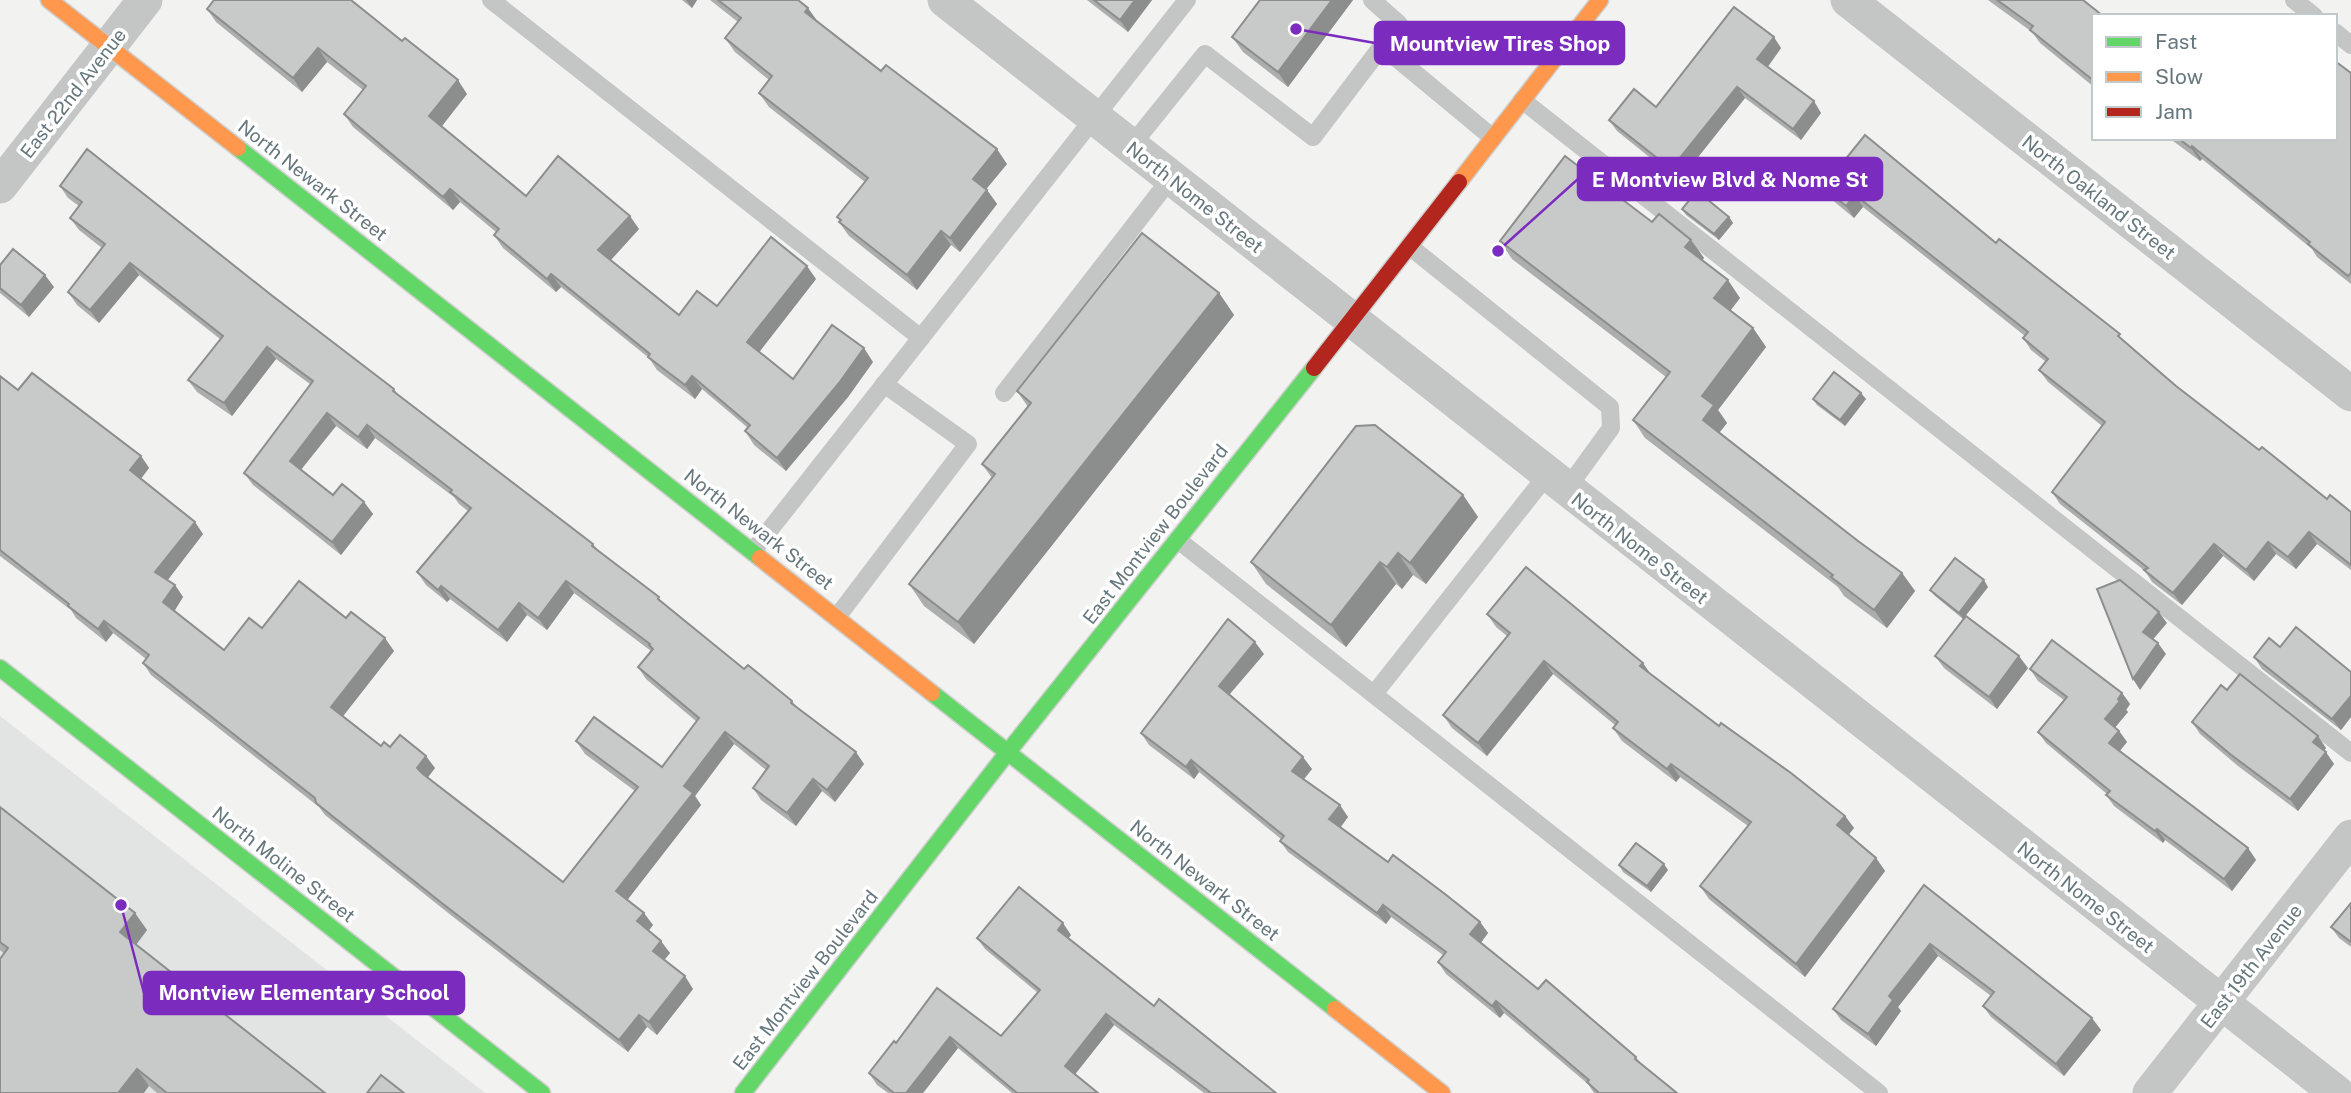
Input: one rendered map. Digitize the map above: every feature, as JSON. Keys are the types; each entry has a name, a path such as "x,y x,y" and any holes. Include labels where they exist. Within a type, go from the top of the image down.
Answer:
{"street":[{"name":"North Newark Street","path":"49,0 1443,1093"},
{"name":"East 22nd Avenue","path":"0,186 145,0"},
{"name":"North Nome Street","path":"945,0 2337,1093"},
{"name":"East Montview Boulevard","path":"743,1093 1008,752 1351,321 1600,0"},
{"name":"North Oakland Street","path":"1847,0 2351,394"},
{"name":"North Moline Street","path":"0,668 542,1093"},
{"name":"East 19th Avenue","path":"2150,1093 2351,838"}],"lane":[{"path":"491,0 921,338"},
{"path":"753,551 1186,0"},
{"path":"1372,0 1399,24"},
{"path":"2294,0 2312,14"},
{"path":"2337,34 2351,45"},
{"path":"1131,146 1205,54 1313,137 1382,46 1493,138"},
{"path":"1522,100 2351,754"},
{"path":"1004,393 1171,178"},
{"path":"1374,694 1557,482 1611,428 1610,407 1409,246"},
{"path":"837,617 968,444 884,384"},
{"path":"1178,540 1879,1093"}],"shaded area":[{"path":"0,716 485,1093 0,1093"}],"building":[{"path":"214,0 351,0 402,41 405,38 458,80 429,116 526,196 558,156 630,216 598,250 679,315 697,291 717,306 771,237 807,266 747,342 793,379 832,325 864,348 839,383 777,458 745,431 750,425 692,376 685,385 551,274 547,279 494,235 499,229 450,189 443,197 344,114 366,86 318,48 293,78 207,9"},
{"path":"718,0 798,0 808,8 805,12 881,71 886,65 997,149 973,179 987,190 950,238 941,231 907,275 839,222 841,220 837,217 868,178 759,93 772,76 725,38 741,18"},
{"path":"1094,0 1135,0 1120,20"},
{"path":"1260,0 1332,0 1278,72 1232,37"},
{"path":"1997,0 2083,0 2100,14 2092,14 2092,79 2030,30 2033,26"},
{"path":"1734,7 1774,37 1757,59 1814,101 1793,129 1737,87 1671,169 1609,120 1634,89 1656,107"},
{"path":"2337,62 2351,73 2351,273 2348,276 2308,244 2310,242 2192,146 2191,148 2181,140 2337,140"},
{"path":"1865,135 1996,243 1999,239 2120,334 2118,336 2176,386 2259,450 2262,447 2327,499 2330,495 2351,512 2351,565 2309,532 2288,557 2268,542 2246,570 2214,544 2173,593 2144,570 2148,568 2052,492 2105,422 2039,370 2048,359 2023,338 2028,332 1855,195 1846,206 1823,187"},
{"path":"87,149 394,389 393,391 593,544 592,546 659,597 658,599 744,669 748,665 792,701 791,703 856,752 827,790 813,779 787,813 753,788 769,766 725,732 684,786 693,793 616,891 644,913 637,921 661,941 653,951 685,976 649,1022 639,1015 619,1040 443,904 316,803 315,798 143,663 149,655 104,621 98,629 0,550 0,376 18,390 32,373 141,456 130,470 195,522 155,572 175,585 163,602 224,650 249,618 262,628 299,581 346,618 351,612 385,638 331,707 381,746 384,742 390,747 400,735 426,756 417,768 423,774 563,882 638,787 576,741 594,717 662,767 699,718 638,667 653,649 650,644 566,581 538,618 519,603 498,630 441,586 438,590 417,572 471,508 450,492 452,490 367,425 358,437 327,413 290,461 333,495 342,484 364,502 332,542 244,473 313,381 267,347 224,403 188,380 223,336 130,263 90,310 68,292 105,244 70,218 82,202 60,186"},
{"path":"1565,156 1652,222 1659,214 1691,240 1685,247 1728,280 1714,298 1753,328 1702,396 1714,405 1703,420 1902,573 1874,610 1831,577 1833,575 1633,420 1670,372 1500,241"},
{"path":"1697,191 1729,217 1714,234 1682,209"},
{"path":"1142,233 1219,293 958,622 909,584 995,474 982,464 1031,403 1017,391"},
{"path":"13,249 45,275 21,305 0,288 0,265"},
{"path":"1834,372 1861,393 1840,420 1813,399"},
{"path":"1375,425 1463,495 1410,563 1398,553 1387,567 1380,562 1331,625 1251,562 1356,426"},
{"path":"1955,558 1984,580 1959,613 1930,590"},
{"path":"1526,567 1643,663 1640,666 1719,726 1721,723 1791,773 1845,816 1837,825 1876,858 1796,964 1700,886 1751,822 1671,764 1667,769 1613,728 1618,722 1544,661 1478,743 1443,715 1510,633 1487,614"},
{"path":"2120,580 2159,612 2143,632 2158,643 2133,679 2097,589"},
{"path":"1966,616 2019,656 1989,697 1935,656"},
{"path":"1228,619 1255,642 1219,686 1303,757 1292,771 1340,805 1329,819 1388,862 1393,855 1445,894 1480,922 1470,934 1538,989 1546,980 1677,1093 1599,1093 1587,1082 1589,1080 1496,1001 1492,1006 1438,962 1446,952 1383,905 1377,913 1280,841 1284,836 1191,760 1186,767 1141,733"},
{"path":"2296,627 2351,672 2351,696 2332,719 2254,657 2269,638 2280,647"},
{"path":"2052,640 2122,693 2118,699 2120,701 2105,719 2119,731 2109,743 2248,848 2224,879 2106,795 2110,791 2038,732 2067,697 2030,669"},
{"path":"2240,674 2318,736 2313,742 2326,752 2290,799 2192,722 2221,685 2227,690"},
{"path":"0,807 135,913 120,932 325,1093 167,1093 137,1069 118,1093 0,1093 0,959 8,948 0,942"},
{"path":"1636,843 1664,864 1647,886 1619,865"},
{"path":"1924,885 2092,1018 2056,1064 1983,1006 1994,992 1930,944 1889,996 1893,1000 1868,1034 1833,1009"},
{"path":"1019,887 1063,923 1058,930 1154,1006 1159,999 1276,1093 1209,1093 1106,1014 1065,1066 1098,1093 1017,1093 950,1037 906,1093 894,1093 869,1073 894,1041 896,1043 937,988 1001,1036 1040,990 977,938"},
{"path":"2351,903 2351,942 2331,927"},
{"path":"381,1075 404,1093 367,1093"}],"traffic: fast":[{"path":"238,148 760,558"},
{"path":"743,1093 1008,752 1314,368"},
{"path":"0,668 542,1093"},
{"path":"932,693 1335,1009"}],"traffic: slow":[{"path":"49,0 238,148"},
{"path":"1459,182 1600,0"},
{"path":"760,558 932,693"},
{"path":"1335,1009 1442,1093"}],"traffic: jam":[{"path":"1314,368 1459,182"}],"place":[{"name":"Mountview Tires Shop","path":"1296,29"},
{"name":"E Montview Blvd & Nome St","path":"1498,251"},
{"name":"Montview Elementary School","path":"121,905"}]}
